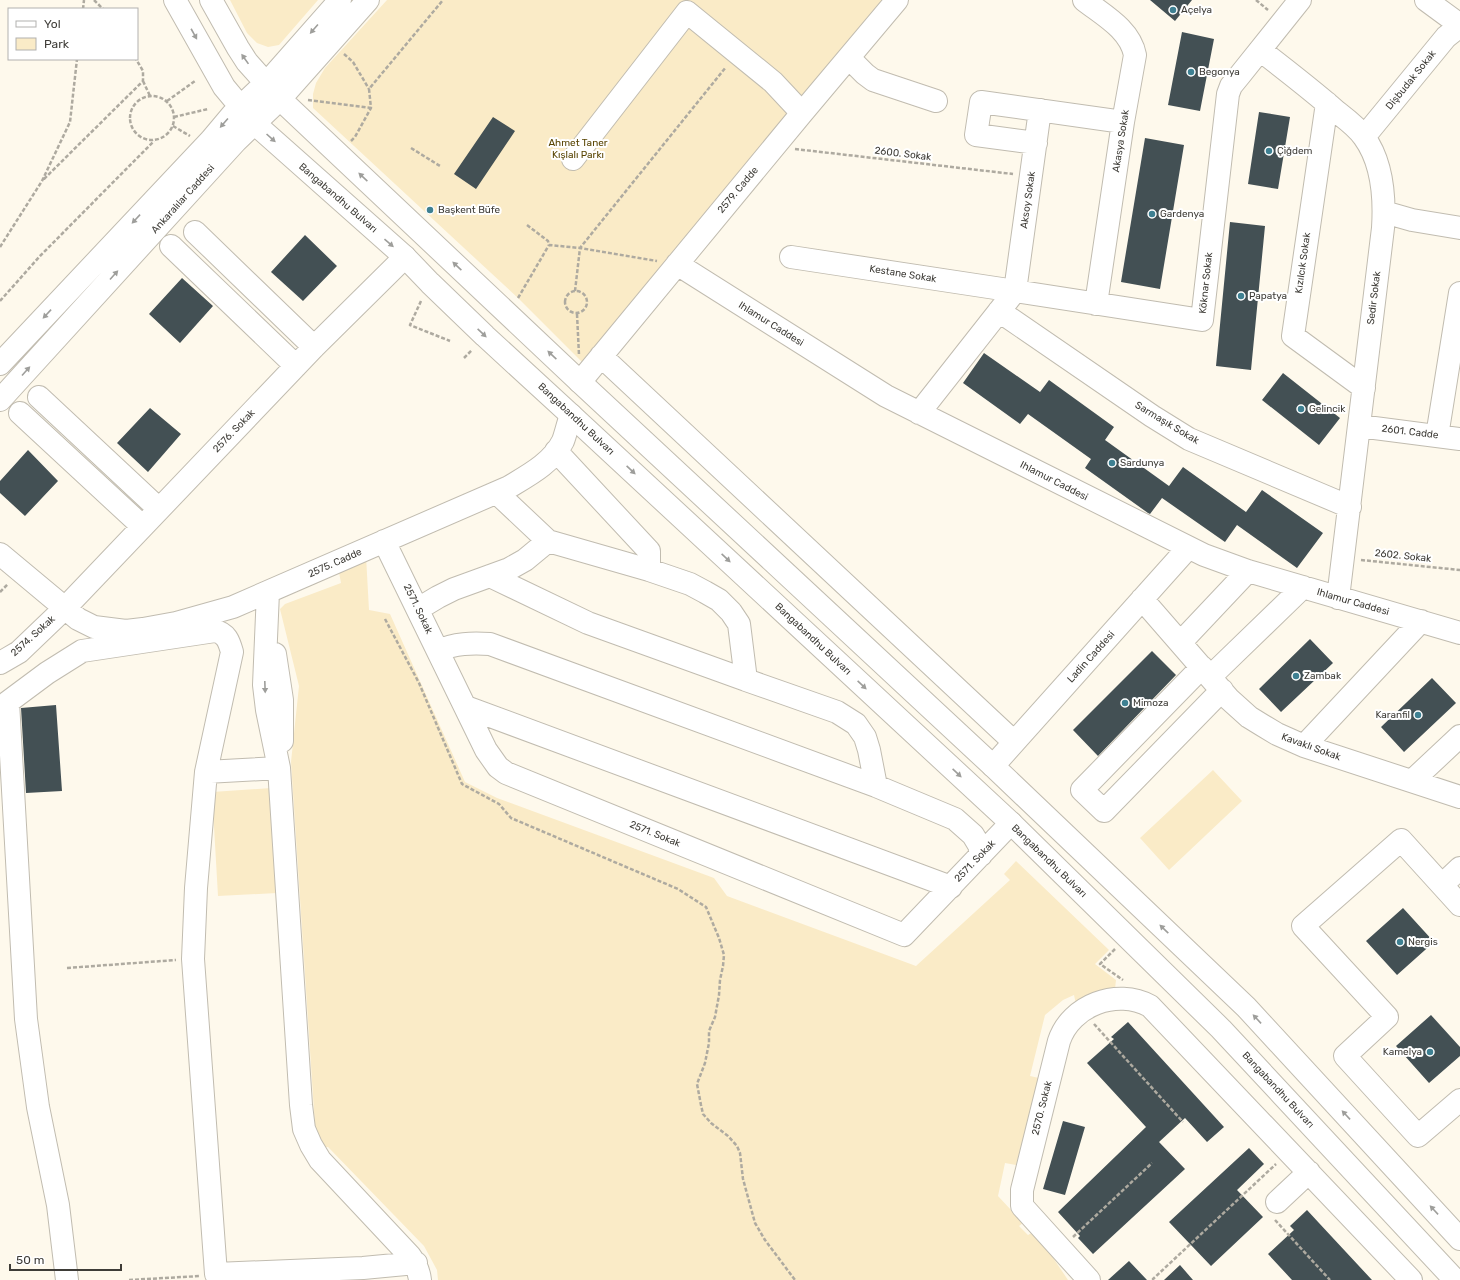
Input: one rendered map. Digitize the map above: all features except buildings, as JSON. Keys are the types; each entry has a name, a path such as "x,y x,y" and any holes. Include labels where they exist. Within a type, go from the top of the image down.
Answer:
{"street":[{"name":"Bangabandhu Bulvarı","path":"175,0 224,87 254,123 405,257 474,326 1011,823 1221,1029 1455,1280"},
{"path":"211,0 241,54 265,84 280,99 580,372 1246,1007 1460,1239"},
{"name":"Ankaralılar Caddesi","path":"0,364 211,140 240,106 265,84 340,0"},
{"name":"Ankaralılar Caddesi","path":"0,400 236,141 280,99 368,0"},
{"name":"2579. Cadde","path":"580,372 601,356 897,0"},
{"name":"Akasya Sokak","path":"1084,0 1120,29 1132,44 1135,55 1123,122 1096,304"},
{"name":"Köknar Sokak","path":"1015,291 1202,320 1228,94 1231,86 1300,0"},
{"path":"1426,0 1460,26"},
{"path":"573,159 687,12 773,82 802,113"},
{"name":"Dişbudak Sokak","path":"1364,137 1446,37 1460,26"},
{"name":"Sedir Sokak","path":"1260,50 1359,130 1373,152 1378,166 1383,192 1384,212 1338,598"},
{"path":"849,58 873,80 936,101"},
{"path":"1036,143 976,135 980,102 1123,122"},
{"name":"Kızılcık Sokak","path":"1327,103 1293,336 1364,388"},
{"name":"Aksoy Sokak","path":"1015,291 1040,110"},
{"path":"1384,212 1412,220 1460,228"},
{"path":"195,232 314,347"},
{"path":"171,246 296,366"},
{"name":"2576. Sokak","path":"64,608 314,347 405,257"},
{"name":"Kestane Sokak","path":"791,257 1015,291"},
{"name":"Ihlamur Caddesi","path":"677,264 869,386 919,413 1188,548 1220,562 1248,571 1460,633"},
{"path":"919,413 1015,291"},
{"path":"1437,436 1460,293"},
{"name":"Sarmaşık Sokak","path":"999,311 1146,412 1190,439 1350,507"},
{"path":"601,356 1014,742"},
{"name":"2575. Cadde","path":"0,554 78,619 94,627 126,631 143,629 162,626 219,612 497,493 538,469 556,451 563,441 571,415 580,372"},
{"path":"39,397 159,509"},
{"path":"20,413 142,526"},
{"name":"2601. Cadde","path":"1359,426 1460,439"},
{"path":"556,451 649,551 649,570"},
{"path":"497,493 548,541 649,570 690,584 719,600 731,612 739,624 746,680"},
{"name":"2571. Sokak","path":"384,541 491,758 498,767 506,773 904,935 1011,823"},
{"path":"418,609 454,589 509,569 525,560 548,541"},
{"name":"Ladin Caddesi","path":"993,766 1188,548"},
{"path":"1181,642 1248,571"},
{"path":"490,576 588,624 837,712 856,724 865,737 876,786"},
{"path":"1212,678 1104,811 1082,790 1212,678 1303,587"},
{"path":"268,592 282,700 283,732 279,768 301,1105 304,1130 320,1160 410,1256 418,1272"},
{"name":"Kavaklı Sokak","path":"1142,599 1239,708 1249,717 1277,734 1304,746 1460,797"},
{"name":"2574. Sokak","path":"0,663 19,652 64,608"},
{"path":"1304,746 1421,622"},
{"path":"66,1280 58,1205 38,1107 26,1019 8,702 47,673 82,651 215,631 221,632 226,636 230,643 232,652 206,772 196,888 193,959 216,1277 363,1268 418,1272"},
{"path":"438,651 453,645 490,644 876,786 955,819 973,835 979,845 981,855"},
{"path":"466,707 950,887"},
{"path":"1412,782 1460,736"},
{"path":"206,772 279,768"},
{"path":"1460,905 1401,840 1303,926 1387,1017 1345,1056 1418,1136 1460,1100"},
{"path":"1442,885 1460,868"},
{"path":"1124,998 1150,1006 1411,1280"},
{"name":"2570. Sokak","path":"1089,1280 1022,1206 1022,1190 1059,1040 1066,1025 1082,1011 1100,1002 1124,998"},
{"path":"1278,1208 1309,1172"}],"path":[{"path":"94,0 102,8"},
{"path":"370,88 443,0"},
{"path":"339,50 354,62 370,88 371,108 356,137 347,146"},
{"path":"576,291 580,248 738,53"},
{"path":"0,247 42,181 70,122 77,60"},
{"path":"137,60 143,71 143,81 150,96"},
{"path":"42,181 143,81"},
{"path":"167,101 195,81"},
{"path":"0,302 40,256 154,141 166,136 173,126 173,111 167,101 156,96 150,96 144,97 133,106 130,113 130,120 131,127 135,133 140,137 154,141"},
{"path":"308,100 371,108"},
{"path":"174,117 208,110"},
{"path":"173,126 191,137"},
{"name":"2600. Sokak","path":"774,147 1031,176"},
{"path":"411,148 440,166"},
{"path":"527,225 548,241 549,245"},
{"path":"549,245 580,248 677,264"},
{"path":"518,298 549,245"},
{"path":"576,291 585,295 587,302 586,308 577,314 570,311 565,305 568,294 576,291"},
{"path":"421,301 410,325 450,341"},
{"path":"577,314 580,372"},
{"path":"464,358 472,350"},
{"name":"2602. Sokak","path":"1343,558 1460,570"},
{"path":"385,619 419,683 462,784 499,804 511,818 678,889 706,907 719,938 724,955 715,1017 709,1031 710,1043 698,1084 698,1094 703,1114 737,1146 740,1153 742,1179 755,1223 765,1240 795,1280"},
{"path":"67,968 193,959"},
{"path":"1100,964 1124,981 1124,998"},
{"path":"1082,1011 1183,1122"},
{"path":"1154,1280 1153,1279 1289,1151"},
{"path":"1061,1249 1152,1163"},
{"path":"1278,1208 1274,1219 1330,1280"},
{"path":"129,1280 216,1277"}],"green space":[{"path":"230,0 318,0 279,45 268,47 257,43 247,33"},
{"name":"Ahmet Taner Kışlalı Parkı","path":"387,0 897,0 590,370 518,298 313,108 313,94 316,83 325,68"},
{"path":"366,556 369,610 390,614 465,782 497,798 714,878 727,896 916,966 1010,880 1004,874 1016,861 1109,950 1095,964 1116,980 1115,989 1076,1004 1074,995 1063,1000 1045,1015 1030,1076 1039,1078 1016,1165 1005,1163 998,1196 1023,1223 1019,1226 1028,1235 1035,1231 1068,1280 438,1280 437,1270 424,1246 328,1147 324,1147 315,1126 291,762 299,686 280,609 285,604 341,583 338,567"},
{"path":"1213,770 1242,801 1169,870 1140,838"},
{"path":"271,788 277,893 218,896 212,792"}],"place":[{"name":"Açelya","path":"1173,10"},
{"name":"Begonya","path":"1191,72"},
{"name":"Çiğdem","path":"1269,151"},
{"name":"Başkent Büfe","path":"430,210"},
{"name":"Gardenya","path":"1152,214"},
{"name":"Papatya","path":"1241,296"},
{"name":"Gelincik","path":"1301,409"},
{"name":"Sardunya","path":"1112,463"},
{"name":"Zambak","path":"1296,676"},
{"name":"Mimoza","path":"1125,703"},
{"name":"Karanfil","path":"1418,715"},
{"name":"Nergis","path":"1400,942"},
{"name":"Kamelya","path":"1430,1052"}]}
